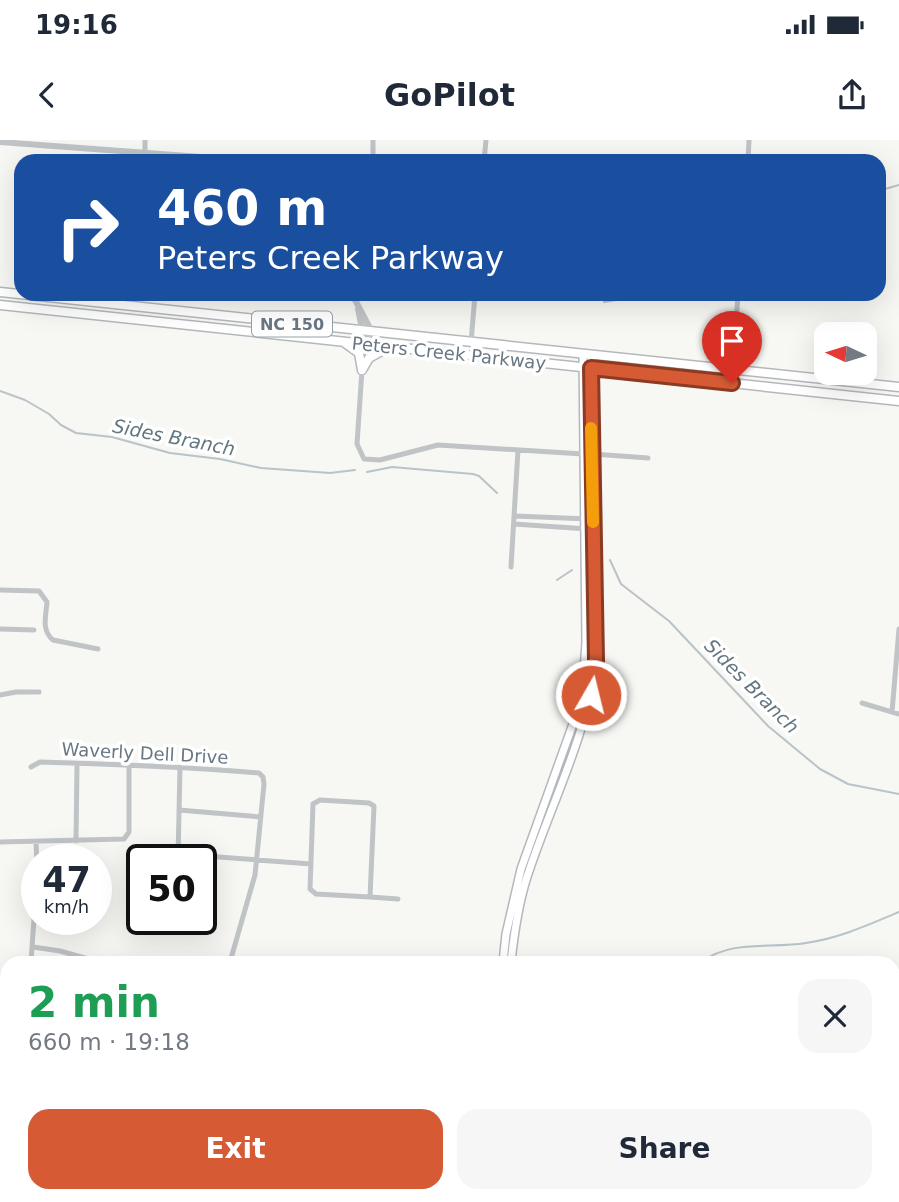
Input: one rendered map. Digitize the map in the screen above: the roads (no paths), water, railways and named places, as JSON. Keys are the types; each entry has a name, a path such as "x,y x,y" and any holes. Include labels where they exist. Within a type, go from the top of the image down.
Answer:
{"main road":[{"name":"Peters Creek Parkway","path":"83,301 899,387"},
{"name":"Peters Creek Parkway","path":"0,305 899,401"},
{"path":"344,342 359,353 362,370"},
{"path":"414,349 430,347 463,350 471,343"},
{"path":"362,370 369,358 390,347"},
{"path":"504,956 514,892 578,710 583,685 586,642 583,454 587,355"},
{"path":"512,956 517,918 527,879 584,719 596,661 593,454 586,368"}],"street":[{"path":"145,140 145,153"},
{"path":"0,142 50,143 159,154"},
{"path":"356,301 372,332 365,344"},
{"path":"471,343 474,301"},
{"path":"733,370 738,301"},
{"path":"357,304 365,344"},
{"path":"362,370 358,444 364,459 380,460 438,445 583,454"},
{"path":"511,567 518,450"},
{"path":"593,454 648,458"},
{"path":"515,516 593,519"},
{"path":"549,518 549,526"},
{"path":"514,524 593,529"},
{"path":"0,590 39,592 47,602 45,626 49,637 98,649"},
{"path":"0,629 34,630"},
{"path":"862,703 896,713 899,629"},
{"path":"0,695 39,692"},
{"name":"Waverly Dell Drive","path":"31,767 40,762 259,773 264,784 261,817"},
{"path":"76,841 77,764"},
{"path":"0,842 120,840 127,837 129,765"},
{"path":"178,844 180,767"},
{"path":"370,897 375,810 372,804 316,801 313,808 310,889 316,894 398,899"},
{"path":"179,810 261,817 257,861 250,895 232,956"},
{"path":"217,858 311,864"},
{"path":"32,956 34,935"},
{"path":"33,947 78,956"}],"waterway":[{"path":"886,189 899,185"},
{"path":"604,302 610,301"},
{"name":"Sides Branch","path":"0,391 25,400 76,433 112,437 170,453 220,459 261,468 330,473 355,470"},
{"name":"Sides Branch","path":"367,472 392,467 473,474 479,476 497,493"},
{"name":"Sides Branch","path":"610,560 621,584 669,621 768,726 820,769 848,784 899,794"},
{"name":"Sides Branch","path":"557,580 572,570"},
{"path":"711,956 739,947 792,945 831,938 899,912"}]}
